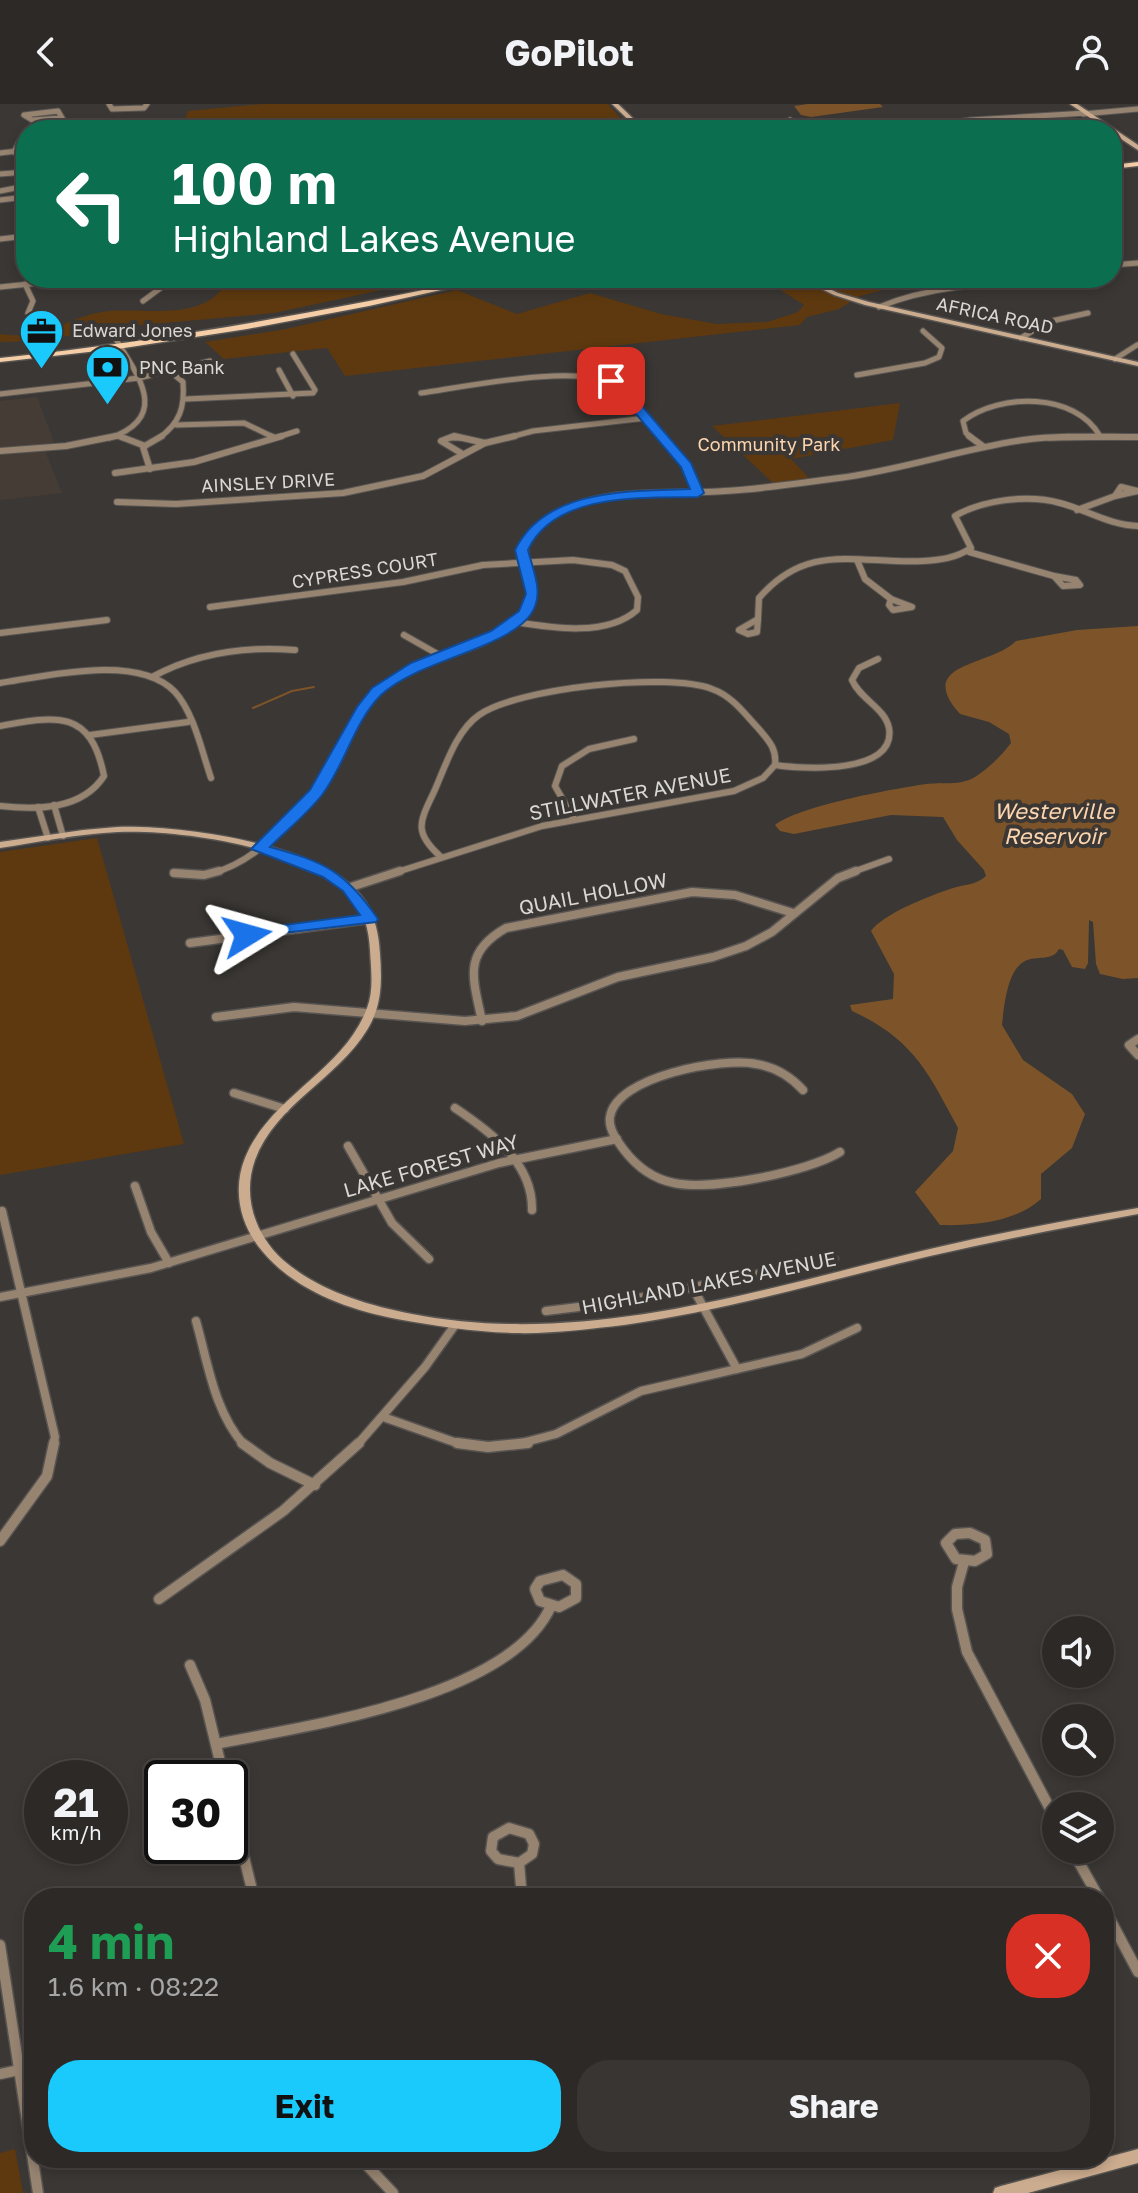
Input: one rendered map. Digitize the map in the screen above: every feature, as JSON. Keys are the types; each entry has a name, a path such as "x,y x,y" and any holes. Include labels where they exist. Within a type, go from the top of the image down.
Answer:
{"main road":[{"path":"0,353 119,345 411,288"},
{"path":"0,360 282,323 445,288"}],"street":[{"path":"42,104 45,111"},
{"path":"109,104 117,111 144,108 147,104"},
{"path":"615,104 632,120"},
{"path":"1073,104 1097,120"},
{"path":"980,120 1138,109"},
{"path":"58,111 62,118 32,120 24,115 58,111"},
{"path":"1028,120 1087,113"},
{"path":"0,153 14,152 16,148"},
{"path":"27,288 33,301 28,313"},
{"path":"143,301 161,288"},
{"name":"AFRICA ROAD","path":"823,288 879,307 1138,364"},
{"path":"879,307 903,297 963,288"},
{"path":"1021,338 1047,322 1088,313"},
{"path":"857,375 925,363 939,357 942,348 923,331"},
{"path":"0,451 88,443 119,436 136,425 144,411 145,391 119,345"},
{"path":"1115,359 1137,345"},
{"path":"186,399 311,394 315,390 293,354"},
{"path":"0,394 139,378 210,361"},
{"path":"279,370 293,396"},
{"path":"150,469 142,448 162,438 176,425 186,399 183,382 171,372"},
{"path":"421,393 560,376 590,376 616,384 687,466 698,493"},
{"path":"984,447 966,433 963,421 980,409 1008,403 1043,404 1077,412 1091,420 1100,436"},
{"name":"AINSLEY DRIVE","path":"117,502 176,504 220,499 332,495 415,479 485,443 533,431 646,418"},
{"path":"176,425 244,423 273,438"},
{"path":"115,473 194,462 297,431"},
{"path":"119,436 145,446"},
{"name":"AINSLEY DRIVE","path":"461,453 441,441 459,437 485,443"},
{"path":"174,873 191,876 215,874 234,867 259,849 316,792 364,707 377,691 392,679 496,634 515,622 532,601 532,588 521,550 530,532 565,509 615,497 698,493 888,471 984,447 1039,438 1138,437"},
{"path":"1077,510 1115,496"},
{"path":"969,552 971,548 955,518 965,508 1037,499 1116,525 1138,526"},
{"path":"758,619 759,598 789,570 811,561 940,560 969,552 1054,576"},
{"name":"CYPRESS COURT","path":"210,607 411,581 472,566 576,559 612,564 630,576 639,605 628,618 603,625 551,628 515,622"},
{"path":"857,560 865,579 891,599"},
{"path":"0,633 107,620"},
{"path":"404,635 441,656"},
{"path":"152,677 200,657 270,649 295,650"},
{"path":"441,857 422,836 420,826 423,814 467,726 482,712 506,702 648,681 702,686 736,703 773,745 775,765 803,769 837,768 865,760 882,750 890,738 889,725 856,689 852,680 859,668 878,659"},
{"path":"0,683 105,671 152,677 176,692 211,778"},
{"path":"0,726 53,721 80,728 90,735 104,772 102,781 83,796 38,807 0,806"},
{"path":"90,735 188,722"},
{"path":"574,819 555,786 562,766 589,749 634,739"},
{"name":"STILLWATER AVENUE","path":"348,888 534,828 734,791 763,778 775,765"},
{"path":"54,805 63,836"},
{"path":"38,807 48,838"},
{"name":"HIGHLAND LAKES AVENUE","path":"0,845 114,830 166,829 259,849 314,866 348,888 370,919 377,983 371,1013 354,1041 285,1109 254,1148 245,1176 245,1206 257,1235 290,1270 330,1294 391,1315 501,1329 563,1328 702,1306 852,1274 951,1248 1138,1211"},
{"path":"216,1017 294,1007 482,1021 533,1011 629,974 730,952 761,939 838,878 889,859"},
{"name":"QUAIL HOLLOW","path":"482,1021 472,971 474,955 483,941 506,928 700,892 735,895 793,913"},
{"path":"190,943 370,919"},
{"path":"1138,1039 1129,1045 1138,1055"},
{"path":"803,1090 779,1071 757,1064 724,1061 640,1085 623,1095 610,1114 617,1139 633,1163 647,1174 666,1182 690,1186 713,1185 811,1166 840,1152"},
{"path":"234,1093 285,1109"},
{"path":"455,1108 492,1134 515,1160 532,1192 532,1210"},
{"name":"LAKE FOREST WAY","path":"0,1297 169,1263 515,1160 617,1139"},
{"path":"348,1146 405,1239 429,1259"},
{"path":"135,1186 151,1232 169,1263"},
{"path":"0,1541 38,1491 51,1465 54,1448 54,1423 2,1211"},
{"path":"546,1311 590,1307 834,1259"},
{"path":"693,1288 737,1369"},
{"path":"196,1321 226,1418 237,1438 257,1455 315,1485"},
{"path":"159,1599 242,1543 315,1485 386,1418 431,1363 455,1325"},
{"path":"386,1418 457,1443 488,1447 514,1445 556,1434 641,1391 802,1354 857,1328"},
{"path":"964,1562 957,1587 957,1609 967,1652 1042,1794"},
{"path":"216,1744 370,1712 434,1693 504,1655 542,1625 551,1606"},
{"path":"190,1665 205,1700 220,1760"},
{"path":"519,1863 521,1888"},
{"path":"246,1864 252,1888"},
{"path":"1080,1864 1093,1888"},
{"path":"1114,1927 1138,1972"},
{"path":"0,1945 24,2102"},
{"path":"0,2074 19,2070"},
{"path":"1114,2162 1138,2156"},
{"path":"34,2168 38,2193"},
{"path":"369,2168 393,2193"},
{"path":"1001,2193 1094,2168"}],"shaded area":[{"path":"37,397 54,442 45,451 62,493 0,500 0,401"}],"green space":[{"path":"262,104 608,104 622,120 186,120 188,111"},
{"path":"391,288 274,313 120,327 38,341 0,342 0,334 28,335 96,313 195,307 221,290"},
{"path":"890,288 860,296 839,309 807,317 800,325 345,376 327,348 224,359 205,342 286,329 457,290 517,314 590,293 661,314 717,324 767,322 798,312 804,305 779,289"},
{"name":"Community Park","path":"900,403 893,440 791,459 809,478 773,483 712,426"},
{"path":"97,838 184,1144 0,1175 0,852"},
{"path":"15,2149 23,2193 0,2193 0,2153"}],"water":[{"path":"880,104 883,107 811,117 801,115 794,106"},
{"name":"Westerville Reservoir","path":"1138,626 1138,978 1123,979 1100,974 1096,964 1093,922 1089,920 1088,963 1085,969 1072,967 1063,950 1059,949 1052,956 1025,961 1014,972 1002,1025 1023,1060 1072,1094 1085,1114 1072,1148 1041,1174 1041,1199 1031,1207 1007,1218 966,1225 940,1225 915,1192 953,1151 958,1128 917,1059 890,1033 852,1011 850,1005 893,999 894,974 871,931 896,912 919,901 978,882 986,876 984,870 957,840 943,817 891,815 794,834 780,831 775,825 804,811 847,799 926,784 964,782 975,777 1011,743 1009,734 989,722 960,714 948,697 946,684 951,675 1016,641 1077,630"}],"waterway":[{"path":"253,708 292,691 314,687"}],"place":[{"name":"Edward Jones","path":"41,370"},
{"name":"PNC Bank","path":"108,407"}],"route":[{"path":"247,935 370,919 348,888 329,874 289,857 259,849 316,792 364,707 377,691 416,666 496,634 525,613 533,594 521,550 530,532 555,514 595,500 698,493 687,466 619,386 611,381"}]}
